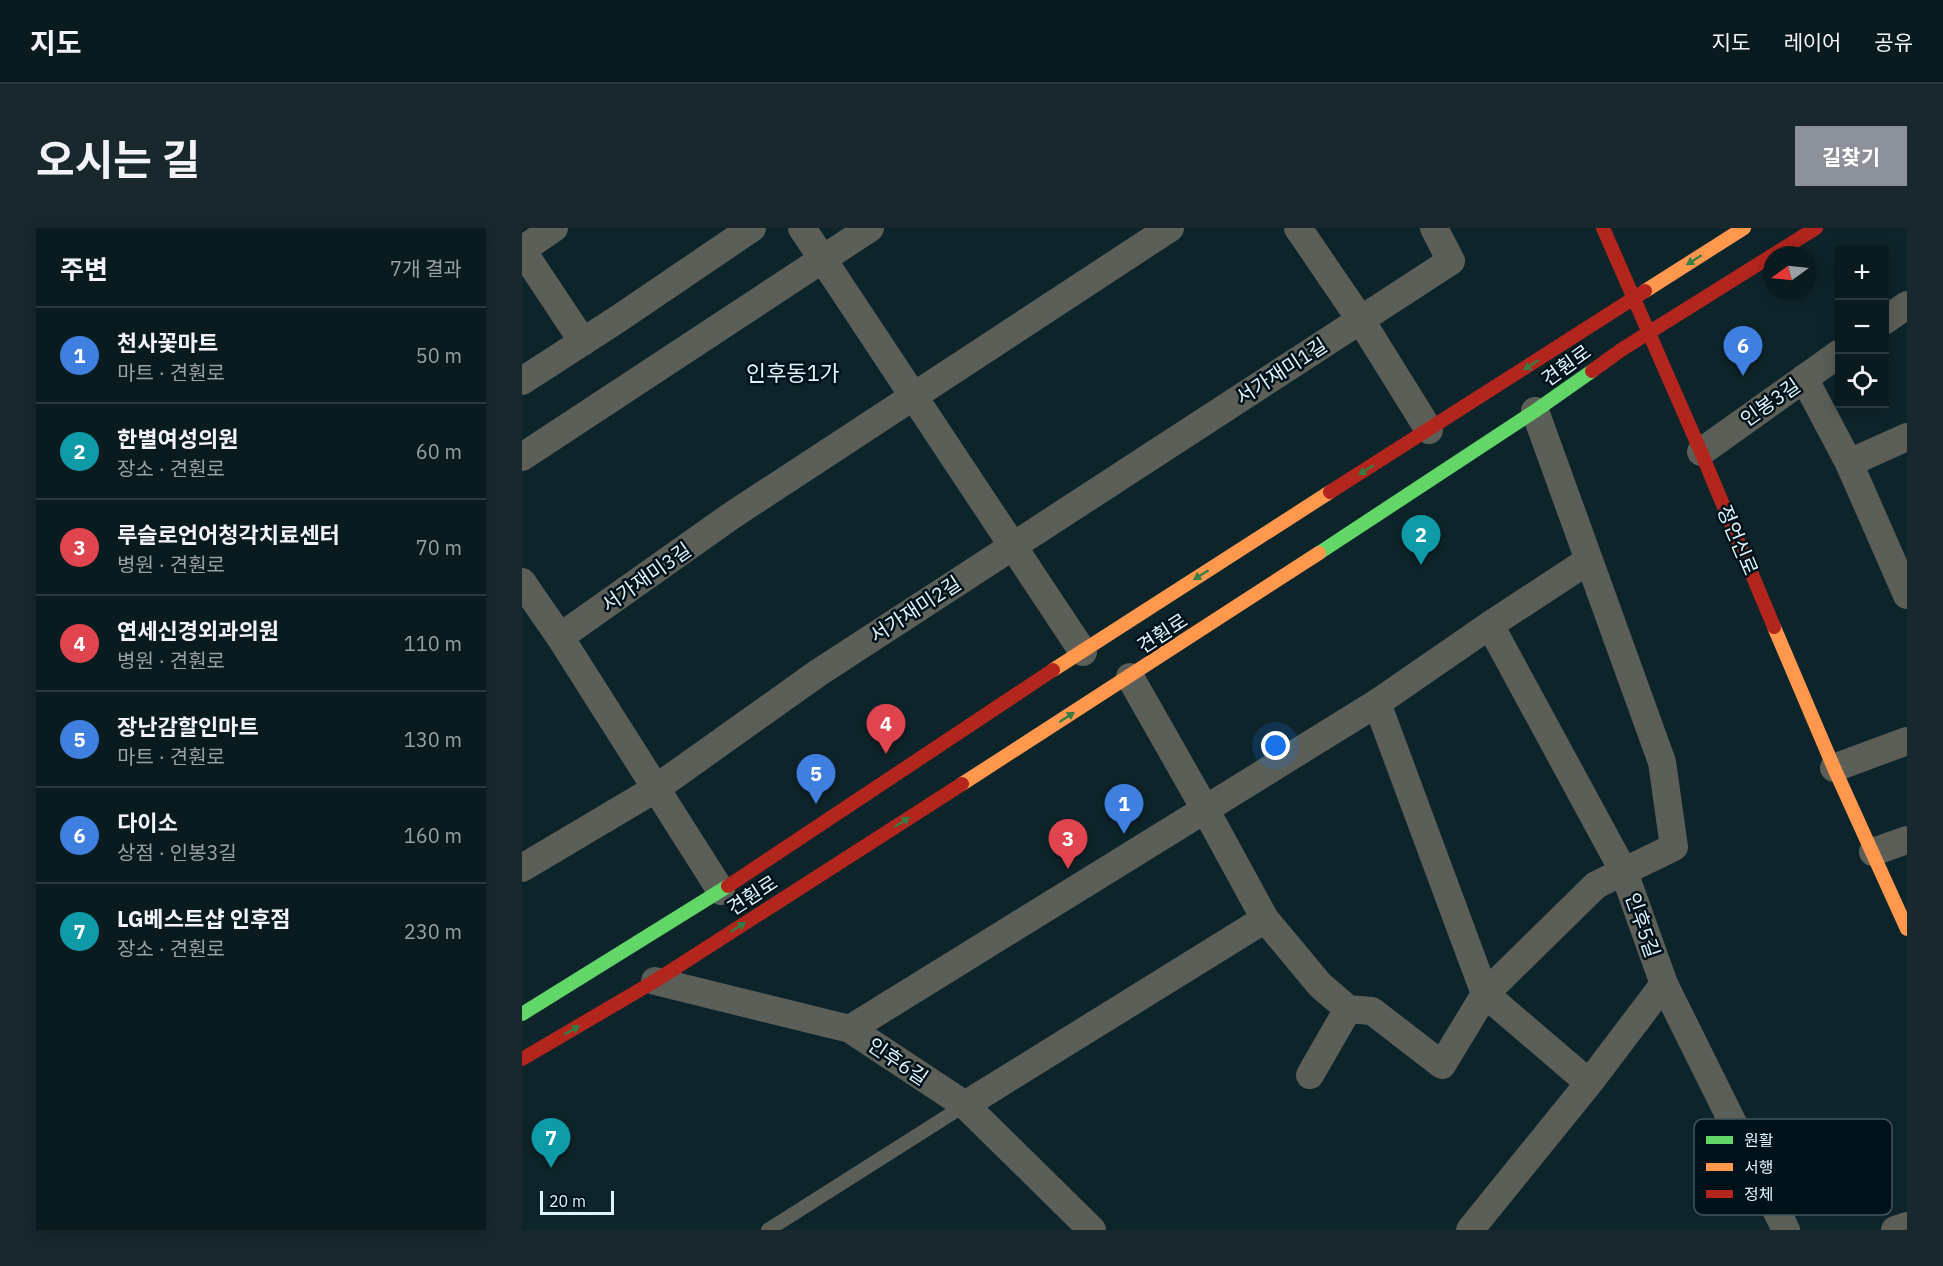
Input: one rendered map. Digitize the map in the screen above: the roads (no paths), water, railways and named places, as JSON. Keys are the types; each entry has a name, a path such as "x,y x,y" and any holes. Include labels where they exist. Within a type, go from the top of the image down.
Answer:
{"street":[{"path":"522,381 752,228"},
{"path":"802,228 1083,652"},
{"path":"522,457 870,228"},
{"path":"914,396 1170,228"},
{"path":"1298,228 1360,319 1429,430"},
{"name":"서가재미1길","path":"1201,422 1451,261 1434,228"},
{"name":"정언신로","path":"1603,228 1701,452 1834,768 1907,929"},
{"name":"견훤로","path":"522,1014 721,891 1109,633 1744,228"},
{"name":"견훤로","path":"522,1059 655,981 1130,677 1448,469 1621,350 1816,228"},
{"path":"550,231 522,250 583,342"},
{"path":"1889,318 1907,305"},
{"name":"인봉3길","path":"1701,452 1838,354"},
{"path":"1804,378 1849,463 1904,582"},
{"name":"서가재미3길","path":"560,637 731,516 914,396"},
{"path":"1130,677 1265,919 1320,984 1348,1009 1372,1011 1442,1065 1485,994 1596,885 1674,847 1662,762 1535,411"},
{"name":"서가재미2길","path":"655,789 818,673 1201,422"},
{"path":"1849,463 1907,437"},
{"path":"850,1029 1377,703 1589,560"},
{"path":"522,582 560,637 721,891"},
{"name":"인후5길","path":"1490,625 1624,872 1664,984 1731,1119"},
{"path":"1377,703 1485,994 1590,1083"},
{"path":"1834,768 1907,741"},
{"path":"522,868 655,789"},
{"path":"1873,852 1907,840"},
{"path":"965,1105 1265,919"},
{"name":"인후6길","path":"655,981 850,1029 965,1105 1092,1230"},
{"path":"1470,1230 1590,1083 1664,984"},
{"path":"1310,1075 1348,1009"},
{"name":"인후5길","path":"1779,1215 1786,1230"},
{"path":"1895,1230 1907,1226"}],"lane":[{"path":"768,1230 965,1105"}],"place":[{"name":"다이소","path":"1743,376"},
{"name":"한별여성의원","path":"1421,565"},
{"name":"연세신경외과의원","path":"886,754"},
{"name":"장난감할인마트","path":"816,804"},
{"name":"천사꽃마트","path":"1124,834"},
{"name":"루슬로언어청각치료센터","path":"1068,869"},
{"name":"LG베스트샵 인후점","path":"551,1168"}],"district":[{"name":"인후동1가","path":"793,372"}]}
